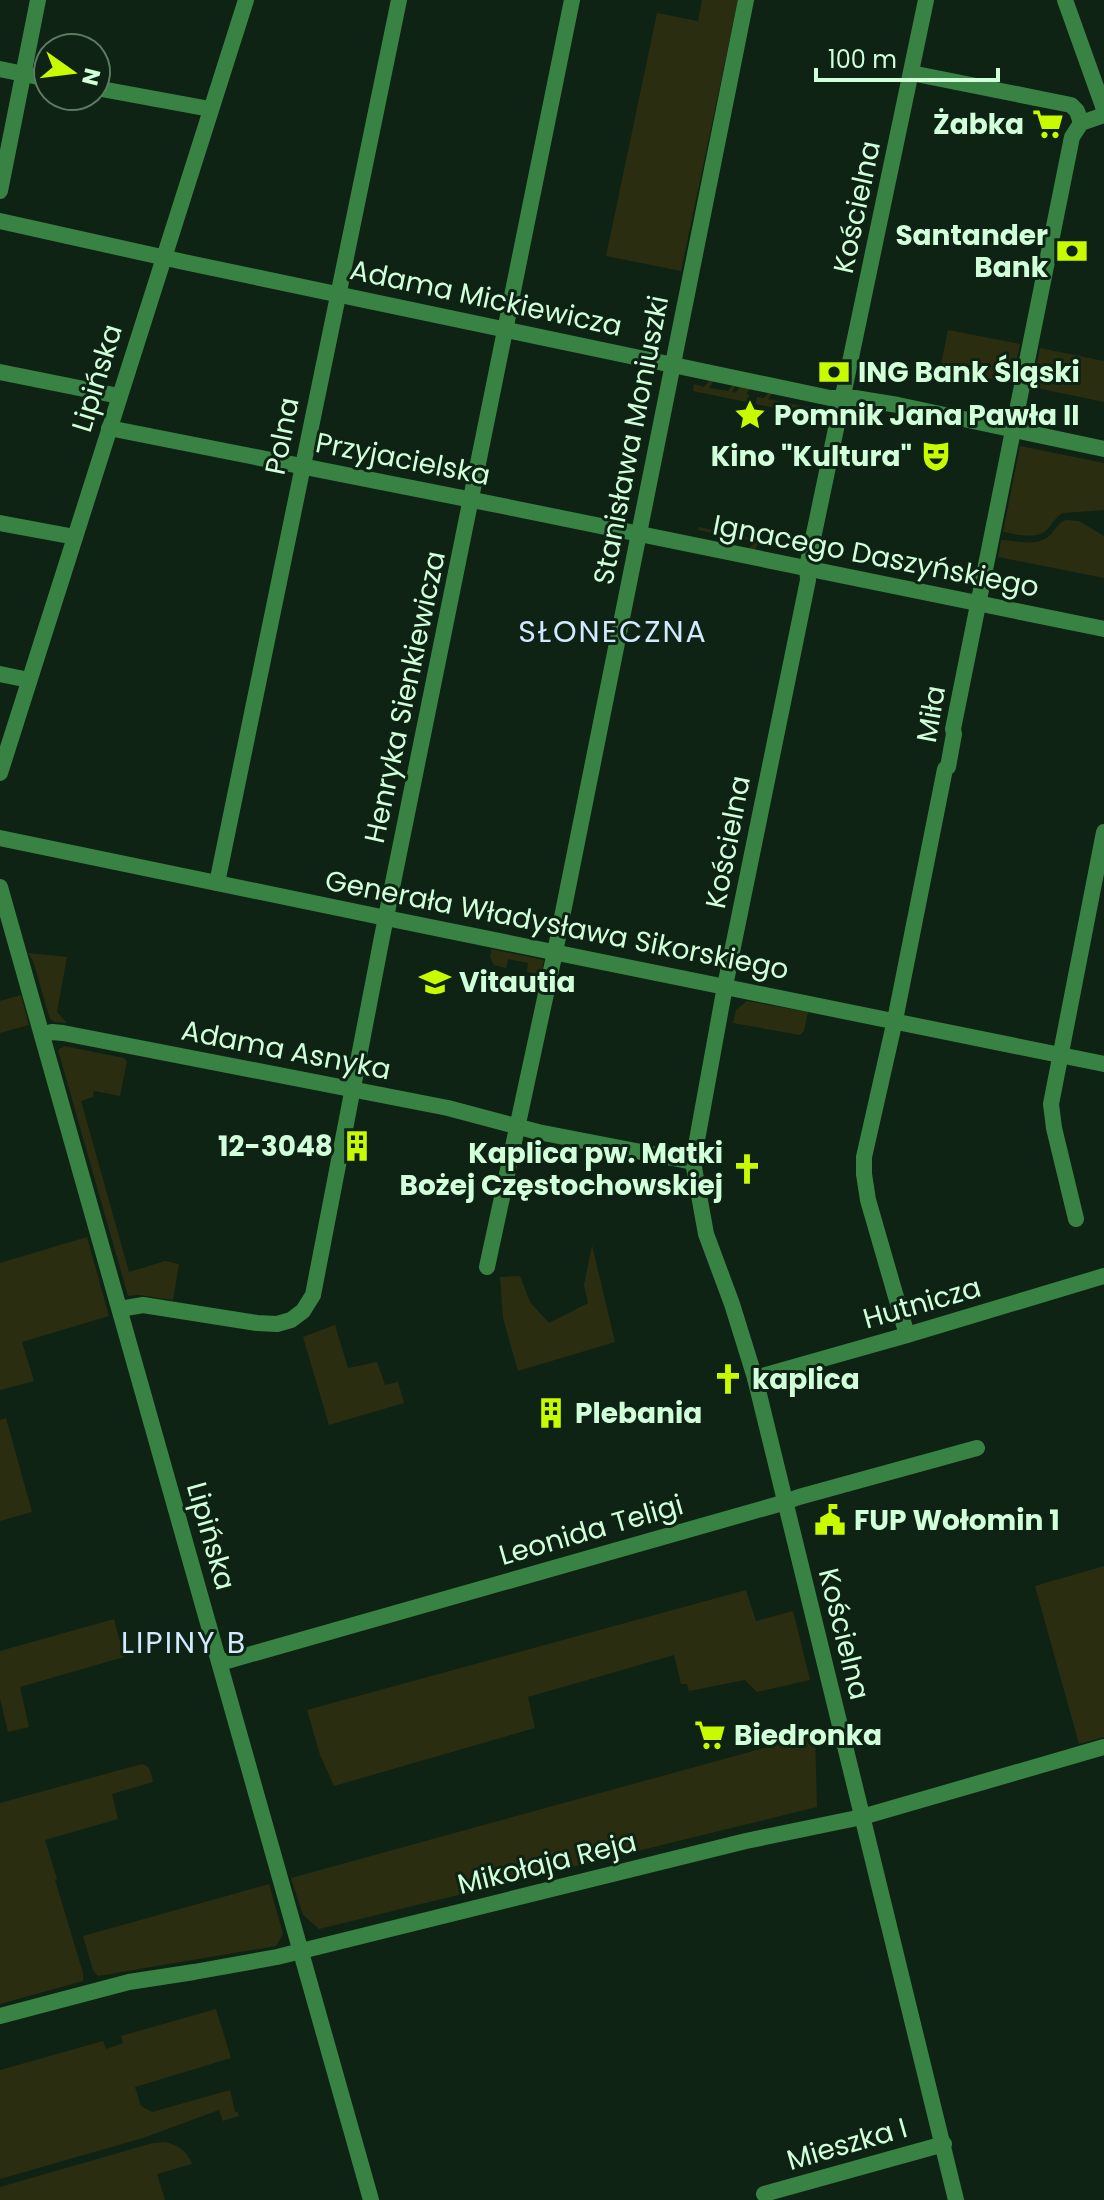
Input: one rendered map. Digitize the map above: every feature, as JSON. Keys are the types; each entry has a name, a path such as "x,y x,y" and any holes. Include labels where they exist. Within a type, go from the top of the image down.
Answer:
{"street":[{"path":"0,191 38,0"},
{"name":"Lipińska","path":"0,773 246,0"},
{"name":"Polna","path":"217,883 399,0"},
{"name":"Henryka Sienkiewicza","path":"120,1309 143,1305 266,1324 284,1323 303,1311 313,1295 572,0"},
{"name":"Stanisława Moniuszki","path":"487,1267 555,952 746,0"},
{"name":"Kościelna","path":"926,0 807,567 808,580 725,986 693,1162 706,1234 755,1378 956,2200"},
{"path":"1065,0 1104,109"},
{"path":"0,69 32,76"},
{"path":"911,73 1071,105 1081,123 1104,115"},
{"path":"112,91 210,109"},
{"name":"Miła","path":"907,1335 868,1200 864,1174 867,1141 895,1020 945,769 952,749 953,729 1072,137 1081,123"},
{"name":"Adama Mickiewicza","path":"0,221 830,398 898,405 1104,449"},
{"path":"0,372 119,396"},
{"name":"Przyjacielska","path":"109,428 638,534"},
{"path":"0,523 75,537"},
{"name":"Ignacego Daszyńskiego","path":"638,534 1104,629"},
{"path":"0,674 29,680"},
{"path":"1076,1219 1052,1116 1052,1093 1104,832"},
{"name":"Generała Władysława Sikorskiego","path":"0,838 1104,1064"},
{"name":"Lipińska","path":"0,887 6,933 42,1035 371,2200"},
{"name":"Adama Asnyka","path":"42,1035 63,1033 352,1089 448,1108 518,1127 693,1162"},
{"name":"Hutnicza","path":"755,1378 1104,1276"},
{"name":"Leonida Teligi","path":"220,1663 977,1448"},
{"name":"Mikołaja Reja","path":"0,2016 129,1982 301,1951 746,1841 862,1817 1104,1747"},
{"name":"Mieszka I","path":"764,2194 944,2144"}],"green space":[{"path":"702,0 738,0 681,271 606,256 657,13 698,21"},
{"path":"948,330 1020,344 1012,383 940,369"},
{"path":"1040,348 1104,361 1104,402 1032,387"},
{"path":"711,378 715,379 709,388 728,391 734,383 737,384 732,392 735,393 742,385 752,387 746,394 752,396 751,403 693,391 694,384 704,387"},
{"path":"771,390 774,391 768,399 811,409 807,415 756,404 757,397 764,398"},
{"path":"1020,446 1104,463 1104,510 1063,513 1040,534 1003,532"},
{"path":"1066,520 1079,521 1104,536 1104,578 998,557 1001,540 1041,541"},
{"path":"699,527 761,540 754,551 749,549 755,541 734,537 727,545 721,544 727,536 698,530"},
{"path":"491,949 544,960 539,983 536,974 527,972 528,963 508,959 506,968 494,965 490,957"},
{"path":"28,953 67,957 57,1012 67,1023 50,1019"},
{"path":"21,995 29,1025 0,1033 0,1001"},
{"path":"747,1001 808,1012 804,1031 800,1035 733,1023 736,1010"},
{"path":"64,1046 127,1061 120,1096 94,1091 93,1097 81,1101 129,1272 165,1261 179,1264 173,1300 128,1296 58,1050"},
{"path":"87,1237 109,1316 22,1342 34,1381 0,1390 0,1263"},
{"path":"592,1245 615,1342 518,1371 503,1318 500,1277 520,1276 530,1302 549,1323 588,1303 584,1285"},
{"path":"335,1325 348,1368 377,1362 385,1385 398,1382 404,1403 329,1425 303,1337"},
{"path":"6,1418 32,1512 0,1521 0,1420"},
{"path":"1104,1566 1104,1737 1079,1744 1035,1586"},
{"path":"746,1590 756,1621 793,1611 810,1680 757,1692 745,1680 689,1691 687,1684 681,1684 674,1655 528,1697 535,1728 334,1786 320,1755 307,1710"},
{"path":"114,1619 124,1657 20,1687 29,1727 8,1732 0,1698 0,1651"},
{"path":"815,1734 817,1807 319,1929 303,1915 291,1878"},
{"path":"142,1764 149,1768 153,1782 112,1794 118,1819 45,1840 83,1981 0,2004 0,1803"},
{"path":"269,1884 283,1934 276,1946 98,1976 93,1970 83,1936"},
{"path":"216,2009 231,2058 135,2087 141,2106 152,2112 230,2090 235,2112 239,2116 223,2121 219,2110 143,2138 0,2179 0,2070 103,2041 106,2049 123,2043 121,2036"},
{"path":"165,2142 182,2149 192,2164 157,2174 165,2200 0,2200 0,2187"}],"place":[{"name":"Żabka","path":"1048,124"},
{"name":"Santander Bank","path":"1072,251"},
{"name":"ING Bank Śląski","path":"834,372"},
{"name":"Pomnik Jana Pawła II","path":"750,415"},
{"name":"Kino \"Kultura\"","path":"936,456"},
{"name":"Vitautia","path":"435,982"},
{"name":"12-3048","path":"357,1146"},
{"name":"Kaplica pw. Matki Bożej Częstochowskiej","path":"747,1169"},
{"name":"kaplica","path":"728,1379"},
{"name":"Plebania","path":"551,1413"},
{"name":"FUP Wołomin 1","path":"830,1520"},
{"name":"Biedronka","path":"710,1735"}],"district":[{"name":"SŁONECZNA","path":"613,631"},
{"name":"LIPINY B","path":"184,1642"}]}
